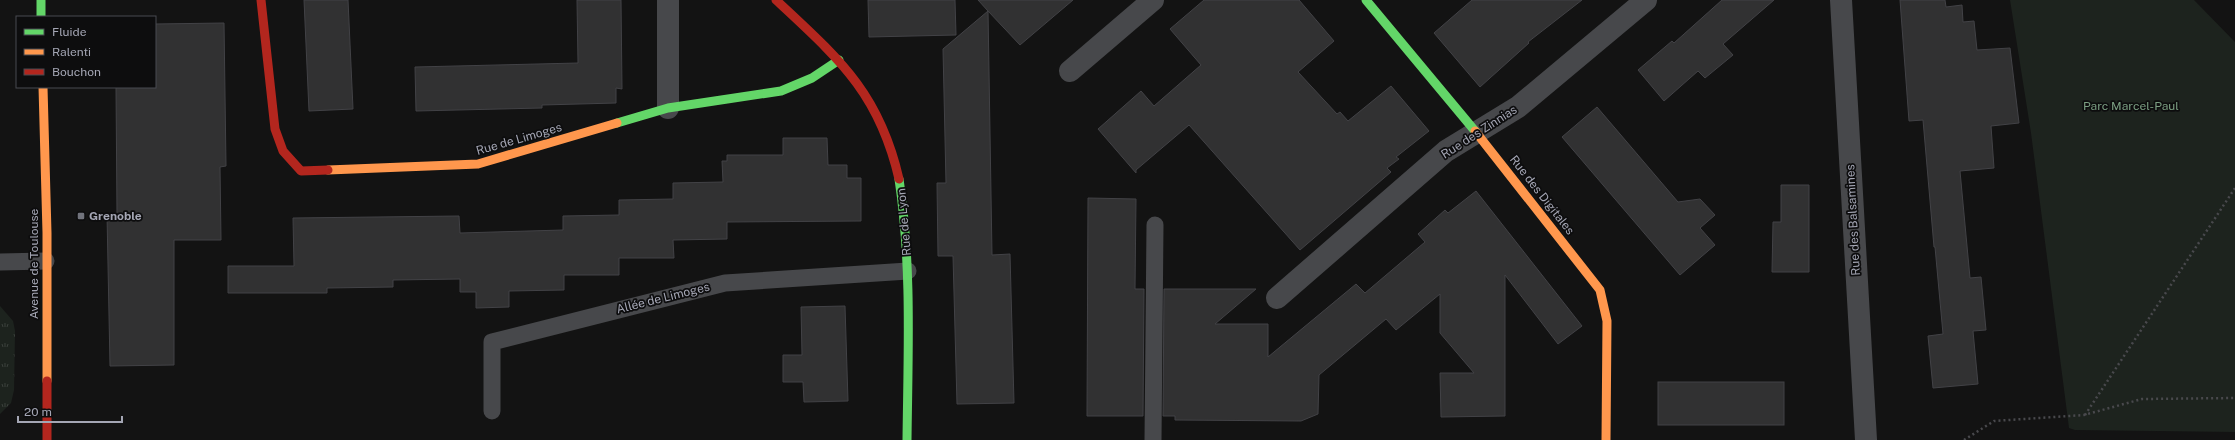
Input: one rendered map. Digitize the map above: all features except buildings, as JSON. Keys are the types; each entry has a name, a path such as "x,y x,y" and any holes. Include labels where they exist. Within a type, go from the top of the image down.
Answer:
{"street":[{"path":"41,0 41,16"},
{"name":"Rue de Limoges","path":"261,0 275,129 283,151 301,171 478,164 668,108 781,91 812,78 839,60"},
{"path":"668,0 668,108"},
{"name":"Rue de Lyon","path":"776,0 839,60 872,104 890,141 903,195 908,271 907,440"},
{"path":"1070,71 1153,0"},
{"name":"Rue des Digitales","path":"1366,0 1478,133 1600,290 1607,321 1606,440"},
{"name":"Rue des Zinnias","path":"1277,298 1446,152 1518,107 1646,0"},
{"name":"Rue des Balsamines","path":"1841,0 1866,440"},
{"name":"Avenue de Toulouse","path":"43,88 47,440"}],"lane":[{"path":"1153,440 1155,225"},
{"path":"0,262 46,261"},
{"name":"Allée de Limoges","path":"492,411 492,342 725,283 908,271"}],"path":[{"path":"2084,415 2235,188"},
{"path":"1964,440 1994,421 2084,415 2142,399 2235,398"}],"green space":[{"name":"Parc Marcel-Paul","path":"2010,0 2194,0 2235,42 2235,432 2075,430 2069,428 2031,133"},
{"path":"0,306 13,321 15,331 14,390 11,403 0,414"}],"traffic: fast":[{"path":"41,0 41,16"},
{"path":"1366,0 1475,131"},
{"path":"617,123 668,108 781,91 812,78 839,60"},
{"path":"899,179 908,277 907,440"}],"traffic: slow":[{"path":"43,88 47,233 47,381"},
{"path":"328,170 478,164 617,123"},
{"path":"1475,131 1600,290 1607,321 1606,440"}],"traffic: jam":[{"path":"261,0 275,129 283,151 301,171 328,170"},
{"path":"776,0 837,59 868,99 880,122 891,149 899,179"},
{"path":"47,381 47,440"}],"place":[{"name":"Grenoble","path":"81,216"}]}
